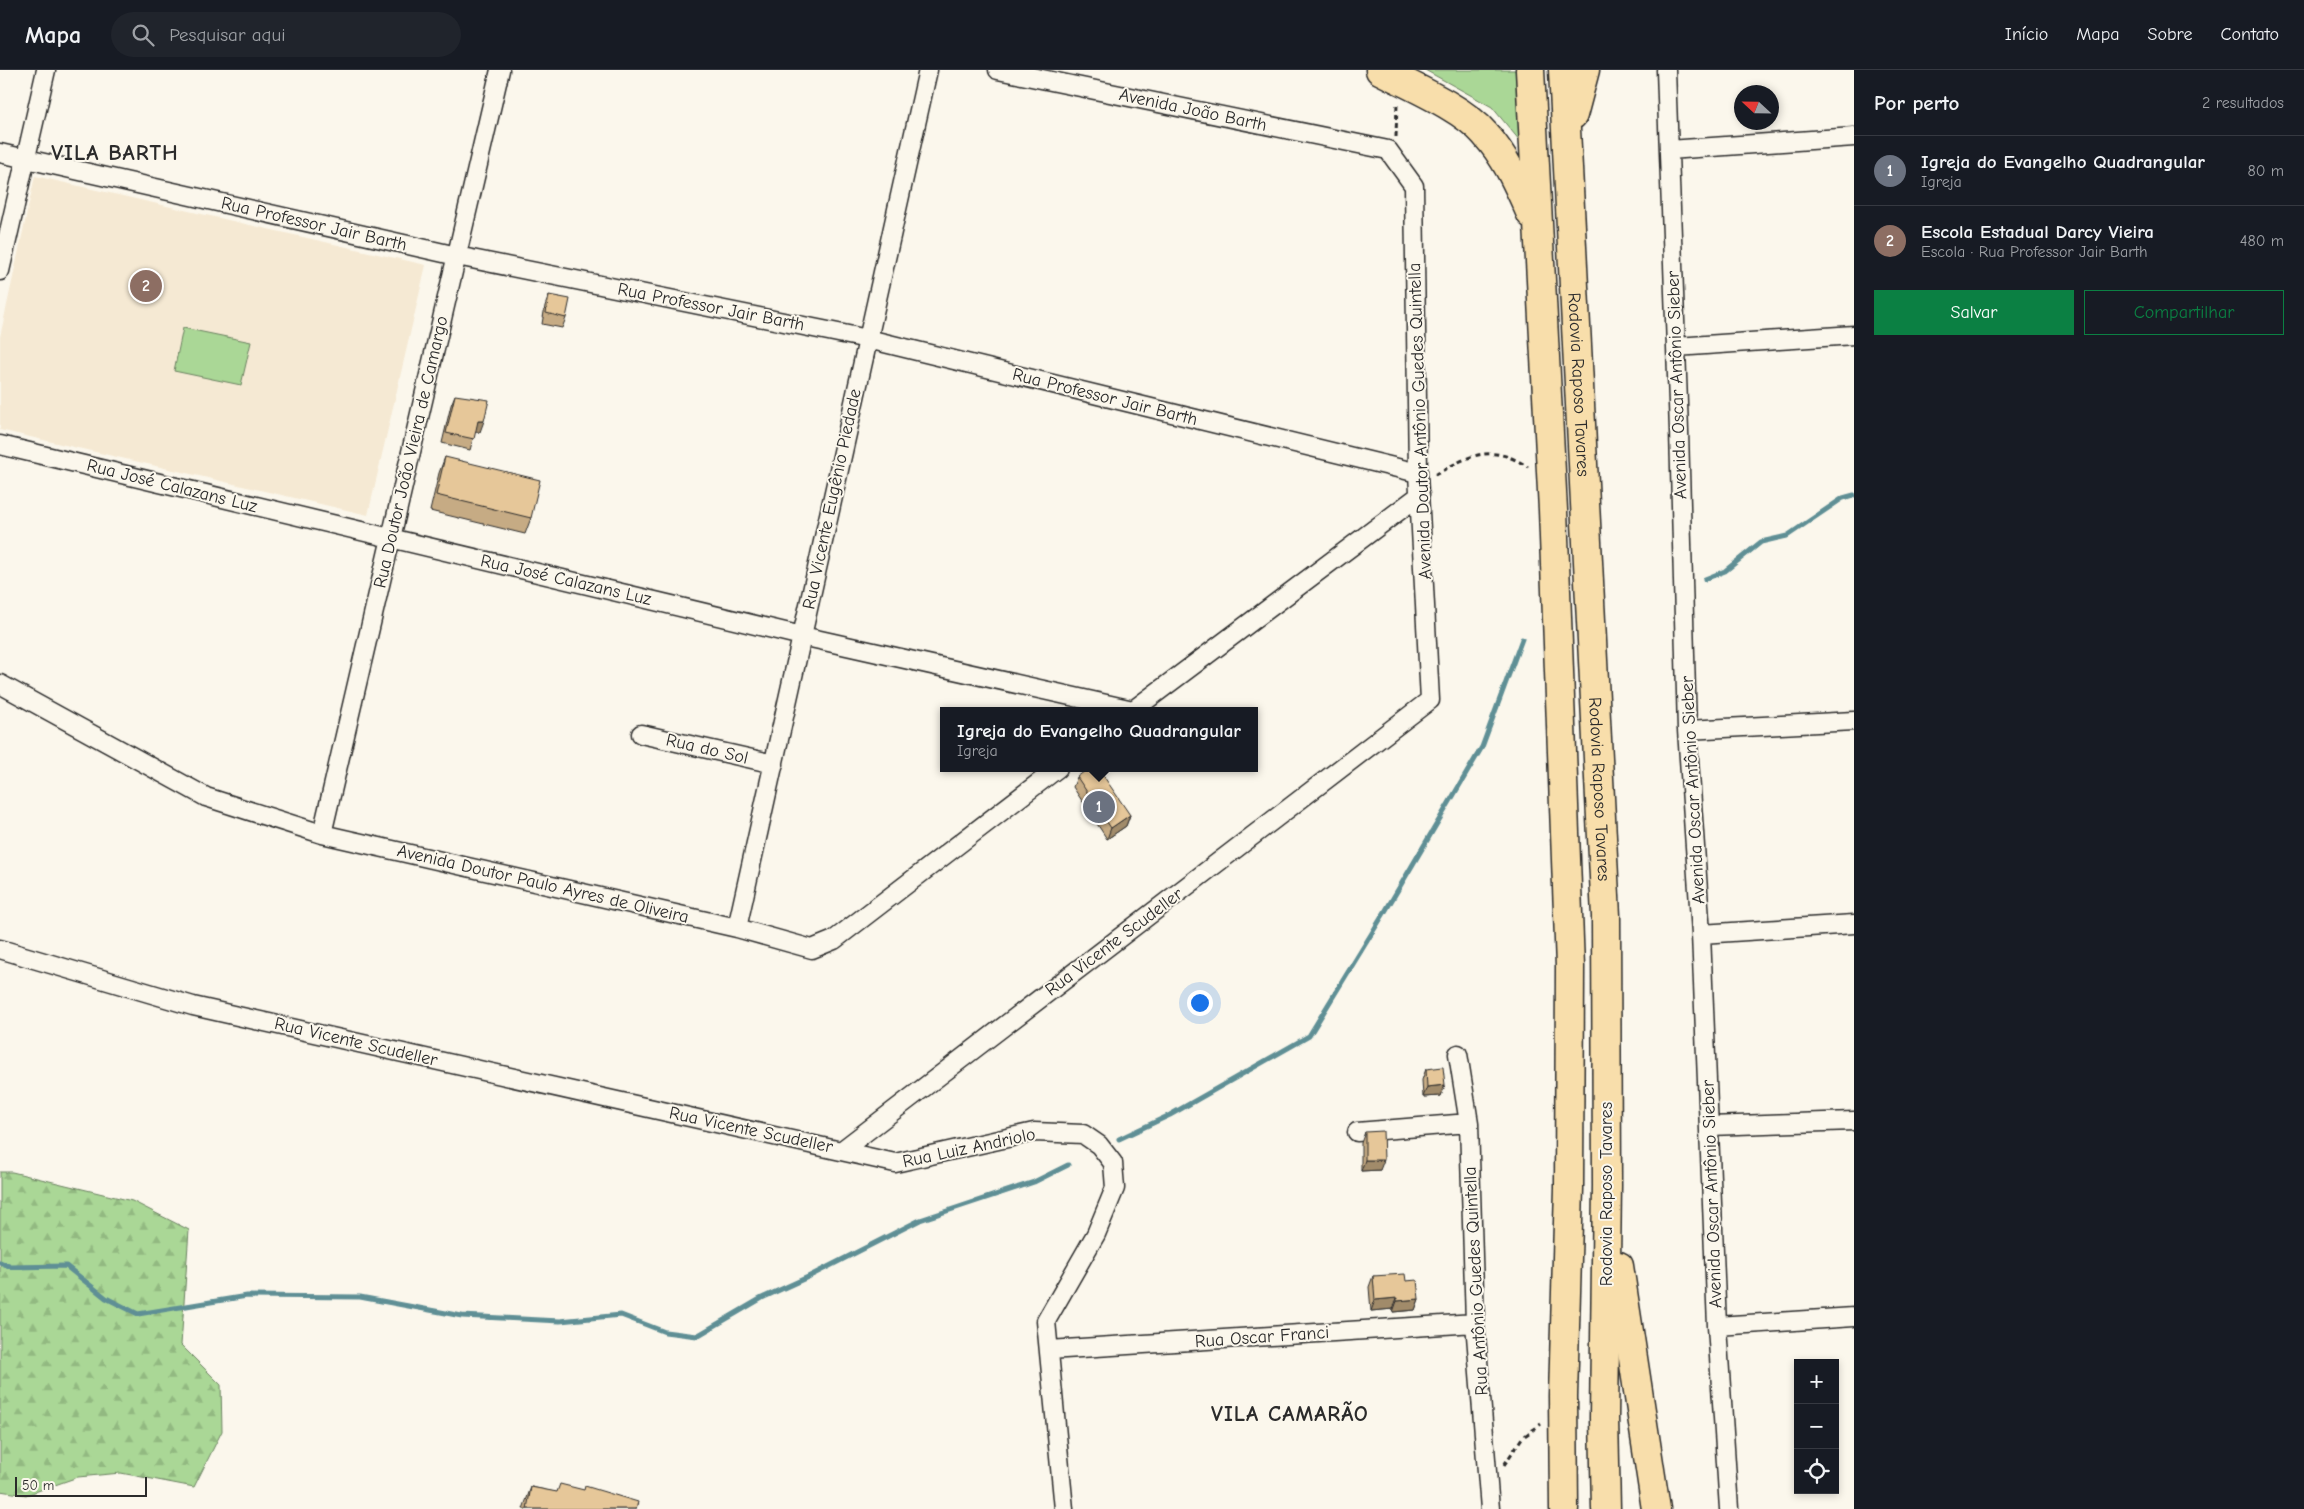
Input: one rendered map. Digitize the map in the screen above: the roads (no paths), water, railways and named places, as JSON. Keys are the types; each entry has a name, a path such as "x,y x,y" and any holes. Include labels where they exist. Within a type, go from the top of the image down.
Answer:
{"highway":[{"name":"Rodovia Raposo Tavares","path":"1530,70 1551,487 1570,967 1569,1188 1563,1418 1564,1509"},
{"name":"Rodovia Raposo Tavares","path":"1562,70 1606,916 1607,1185 1604,1418 1606,1509"},
{"path":"1566,143 1585,70"},
{"path":"1389,74 1449,106 1485,133 1512,172 1539,234"},
{"path":"1607,1185 1656,1509"}],"street":[{"path":"0,271 46,70"},
{"name":"Rua Doutor João Vieira de Camargo","path":"322,834 500,70"},
{"name":"Rua Vicente Eugênio Piedade","path":"737,928 928,70"},
{"name":"Avenida João Barth","path":"998,70 1391,155"},
{"name":"Avenida Oscar Antônio Sieber","path":"1666,70 1687,730 1701,934 1717,1326 1729,1509"},
{"path":"1669,150 1854,137"},
{"name":"Rua Professor Jair Barth","path":"0,153 457,256 868,339 1419,484"},
{"name":"Avenida Doutor Antônio Guedes Quintella","path":"1391,155 1414,186 1419,484 1430,700"},
{"path":"1676,347 1854,335"},
{"name":"Rua José Calazans Luz","path":"0,445 802,636 1120,707"},
{"path":"1137,707 1419,484"},
{"name":"Avenida Doutor Paulo Ayres de Oliveira","path":"0,684 206,797 322,834 737,928 812,949 834,940 1053,772"},
{"name":"Rua Vicente Scudeller","path":"0,949 193,1006 841,1151 1430,700"},
{"path":"1687,730 1854,721"},
{"name":"Rua do Sol","path":"641,734 774,764"},
{"path":"1701,934 1854,924"},
{"name":"Rua Antônio Guedes Quintella","path":"1458,1054 1469,1123 1474,1323 1490,1509"},
{"path":"1710,1126 1854,1121"},
{"path":"1357,1132 1469,1123"},
{"name":"Rua Luiz Andriolo","path":"841,1151 895,1163 1034,1132 1083,1134 1099,1145 1113,1163 1115,1188 1096,1234 1046,1320 1064,1509"},
{"path":"1717,1326 1854,1317"},
{"name":"Rua Oscar Franci","path":"1048,1350 1474,1323"}],"waterway":[{"path":"1705,579 1725,571 1761,542 1787,536 1843,498 1854,495"},
{"path":"1119,1139 1170,1115 1309,1036 1482,747 1522,639"},
{"path":"0,1262 11,1267 66,1266 106,1298 138,1314 247,1296 360,1297 462,1316 560,1321 621,1315 665,1332 697,1336 762,1298 808,1277 920,1220 1034,1182 1068,1165"}],"place":[{"name":"Escola Estadual Darcy Vieira","path":"146,286"},
{"name":"Igreja do Evangelho Quadrangular","path":"1099,807"}],"district":[{"name":"VILA BARTH","path":"115,153"},
{"name":"VILA CAMARÃO","path":"1290,1414"}]}
